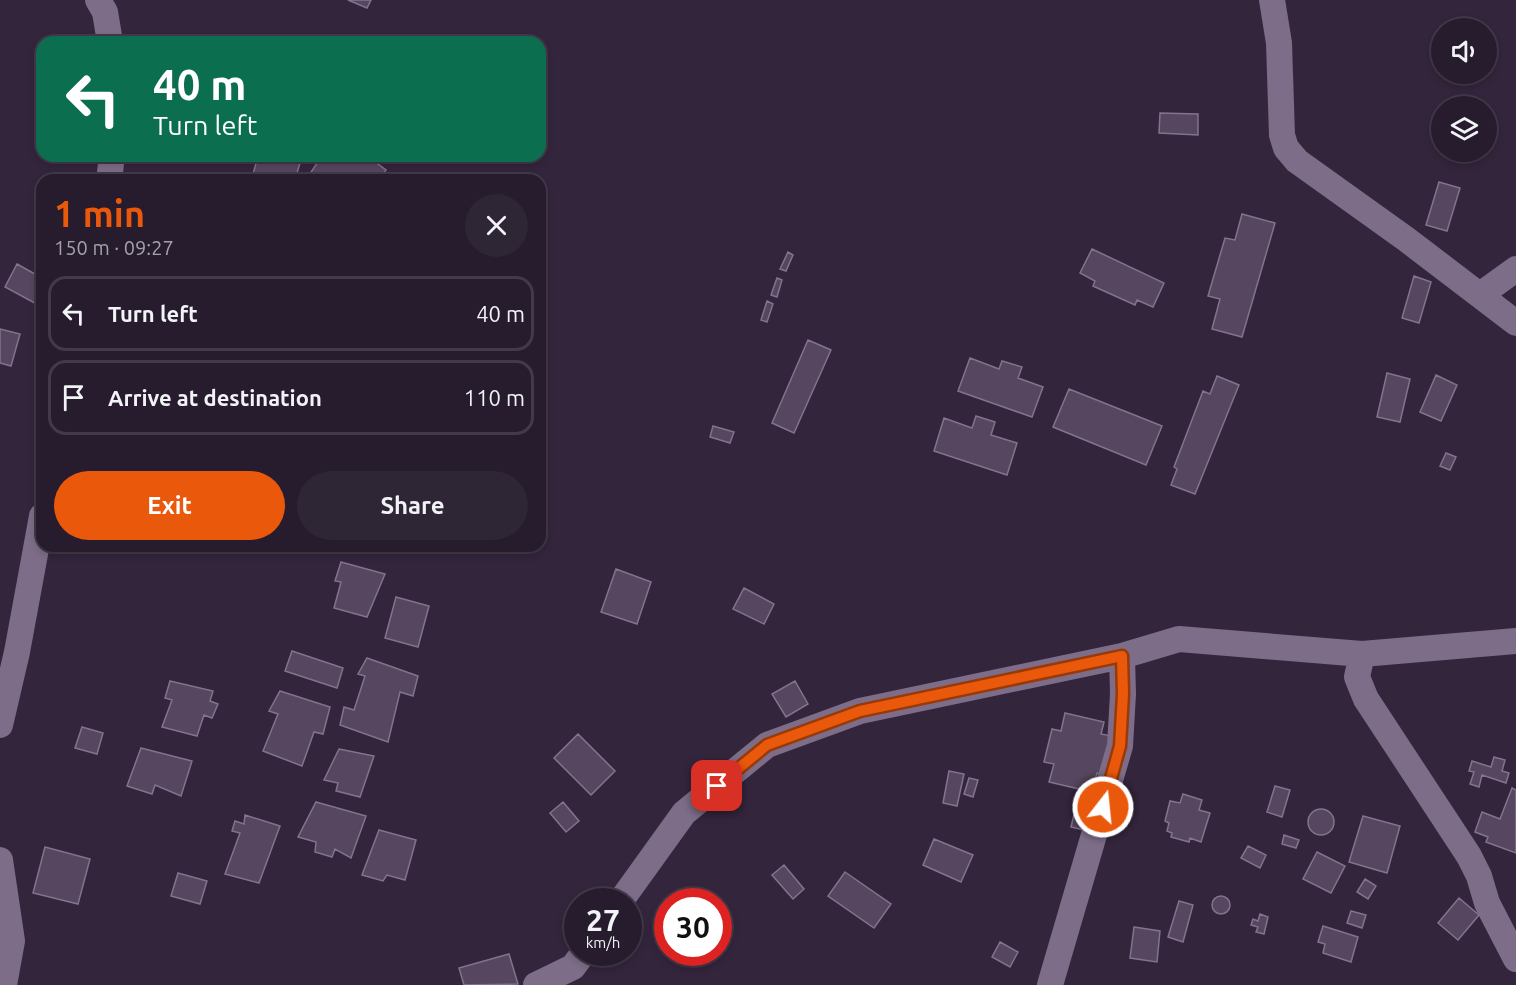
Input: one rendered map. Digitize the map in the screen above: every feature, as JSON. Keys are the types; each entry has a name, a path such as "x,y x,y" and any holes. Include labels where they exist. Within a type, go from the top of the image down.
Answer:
{"street":[{"path":"98,0 105,12 109,36"},
{"path":"1272,0 1279,43 1282,135 1286,148 1298,160 1406,238 1516,323"},
{"path":"1480,296 1516,269"},
{"path":"0,725 17,652 36,549"},
{"path":"630,888 684,813 767,745 860,711 1122,656 1179,639 1362,654 1516,641"},
{"path":"1362,654 1357,677 1366,699 1469,856 1479,876 1486,903 1516,959"},
{"path":"1050,985 1120,746 1123,694 1122,656"},
{"path":"0,860 12,941 4,985"},
{"path":"536,985 574,966"}],"building":[{"path":"348,0 371,0 367,8"},
{"path":"1160,113 1198,114 1198,135 1159,133"},
{"path":"256,162 300,162 297,174 253,174"},
{"path":"318,162 375,162 386,170 383,174 314,174 311,172"},
{"path":"1439,182 1460,188 1447,231 1426,225"},
{"path":"1242,214 1275,223 1242,337 1212,329 1220,299 1208,296 1225,238 1235,240"},
{"path":"1092,249 1164,283 1153,307 1137,300 1135,305 1093,286 1095,281 1080,273"},
{"path":"788,252 793,255 786,271 780,269"},
{"path":"17,264 36,275 36,304 5,287"},
{"path":"1414,276 1431,282 1419,323 1402,318"},
{"path":"777,278 782,280 777,297 771,295"},
{"path":"767,301 773,304 767,322 761,320"},
{"path":"0,329 20,334 11,366 0,363"},
{"path":"808,340 831,350 794,433 772,423"},
{"path":"970,358 999,369 1002,361 1022,367 1018,378 1043,387 1032,417 958,391"},
{"path":"1387,373 1410,379 1400,422 1377,417"},
{"path":"1436,375 1457,385 1441,421 1420,412"},
{"path":"1217,376 1239,385 1195,494 1171,485 1177,469 1174,467 1203,391 1210,394"},
{"path":"1069,389 1162,426 1146,465 1053,427"},
{"path":"976,416 995,422 991,435 1017,443 1007,475 934,451 944,418 972,428"},
{"path":"713,426 734,432 730,443 710,437"},
{"path":"1446,453 1456,457 1450,470 1440,466"},
{"path":"341,562 385,574 367,617 334,608 341,582 335,581"},
{"path":"616,569 651,582 637,624 601,612"},
{"path":"744,588 774,604 764,624 733,609"},
{"path":"396,597 429,606 418,647 385,638"},
{"path":"292,651 343,668 337,688 285,671"},
{"path":"367,658 418,676 413,696 400,692 388,742 340,725 344,707 354,710 365,676 358,674"},
{"path":"170,681 213,691 210,701 218,704 212,718 204,715 197,736 162,727 172,700 165,698"},
{"path":"795,681 808,704 786,717 772,694"},
{"path":"280,691 330,707 323,734 314,732 302,766 263,751 278,714 269,711"},
{"path":"1065,713 1104,722 1101,734 1112,736 1103,775 1097,773 1092,792 1049,782 1054,764 1044,762 1052,729 1061,731"},
{"path":"82,727 103,733 97,754 75,748"},
{"path":"578,734 615,771 591,795 554,758"},
{"path":"141,748 192,761 181,796 155,785 152,794 127,786"},
{"path":"339,749 374,756 360,797 336,791 338,783 324,780"},
{"path":"1494,757 1505,760 1502,771 1509,773 1506,783 1482,775 1479,787 1470,784 1474,772 1469,771 1472,761 1491,767"},
{"path":"949,771 964,774 957,806 943,803"},
{"path":"969,778 978,780 973,797 964,794"},
{"path":"1275,786 1290,790 1282,817 1267,812"},
{"path":"1512,788 1516,790 1516,853 1486,842 1488,837 1475,832 1482,812 1500,819"},
{"path":"1183,794 1202,800 1199,810 1210,813 1201,842 1190,838 1189,842 1171,837 1172,833 1167,831 1169,823 1165,821 1170,801 1180,803"},
{"path":"316,802 366,816 351,858 335,849 332,857 315,852 316,842 298,837"},
{"path":"563,802 579,821 566,832 550,813"},
{"path":"1077,802 1098,807 1092,832 1071,827"},
{"path":"1321,809 1330,813 1334,822 1330,831 1321,835 1312,831 1308,822 1312,813"},
{"path":"245,815 280,826 259,883 225,874 240,833 232,831 235,821 244,824"},
{"path":"1363,816 1400,826 1387,873 1349,862"},
{"path":"379,830 416,840 405,880 387,875 383,881 362,875"},
{"path":"1284,835 1299,840 1296,848 1282,844"},
{"path":"934,839 973,855 961,882 923,865"},
{"path":"1248,846 1266,855 1260,868 1241,858"},
{"path":"45,847 90,859 78,904 33,893"},
{"path":"1317,852 1345,866 1331,893 1303,879"},
{"path":"784,865 804,889 793,899 772,875"},
{"path":"845,872 891,904 874,928 828,896"},
{"path":"178,873 207,881 200,904 171,896"},
{"path":"1365,879 1376,886 1368,899 1357,892"},
{"path":"1217,896 1225,896 1230,901 1228,912 1217,914 1212,909 1212,901"},
{"path":"1459,898 1479,915 1458,940 1438,923"},
{"path":"1179,901 1193,905 1183,942 1168,937"},
{"path":"1351,911 1366,915 1362,928 1347,923"},
{"path":"1260,914 1268,917 1264,934 1256,932 1258,927 1251,925 1253,919 1258,921"},
{"path":"1323,926 1358,937 1351,962 1323,953 1325,944 1318,942"},
{"path":"1134,927 1160,931 1157,962 1130,958"},
{"path":"1000,942 1018,952 1010,967 992,957"},
{"path":"509,954 518,984 464,985 459,968"}],"route":[{"path":"717,786 767,745 860,711 1122,656 1123,694 1120,746 1103,807"}]}
